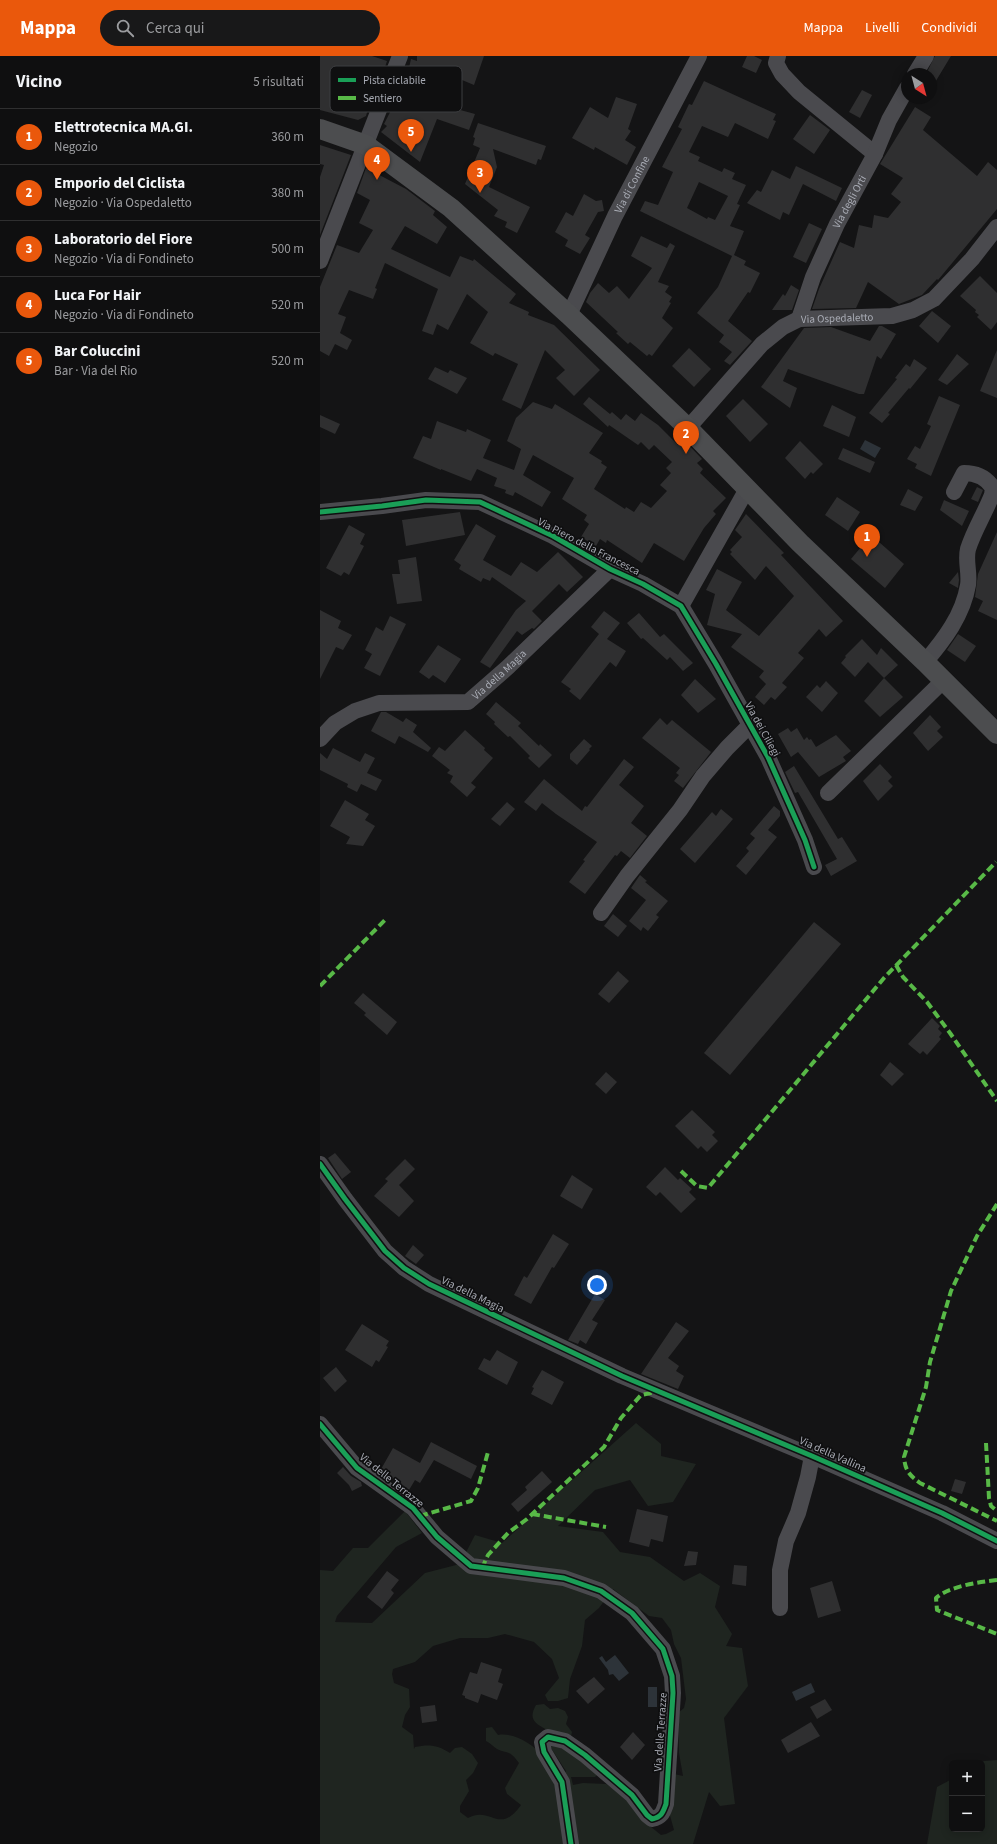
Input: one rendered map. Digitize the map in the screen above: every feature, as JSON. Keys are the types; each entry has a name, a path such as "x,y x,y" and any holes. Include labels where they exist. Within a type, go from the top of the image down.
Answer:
{"main road":[{"path":"320,129 366,145 451,208 569,315 688,428 806,548 925,662 997,734"}],"street":[{"path":"396,66 400,56"},
{"name":"Via di Confine","path":"569,315 615,216 699,56"},
{"path":"778,56 776,63 782,74 799,92 875,154"},
{"path":"919,68 926,56"},
{"name":"Via degli Orti","path":"799,318 813,277 837,224 875,154 888,120 901,98"},
{"path":"320,261 379,112"},
{"name":"Via Ospedaletto","path":"688,428 762,344 783,327 799,318 892,316 913,310 934,299 972,259 997,227"},
{"path":"925,662 945,639 963,602 968,584 968,549 992,495 993,488 988,480 973,473 964,473 954,492"},
{"path":"681,606 747,489"},
{"name":"Via Piero della Francesca","path":"320,512 426,500 480,502 553,536 610,569 643,584 681,606"},
{"name":"Via della Magia","path":"320,739 335,722 355,711 379,703 468,702 508,667 610,569"},
{"name":"Via dei Ciliegi","path":"681,606 768,757 805,840 814,867"},
{"path":"828,793 943,681"},
{"path":"601,913 627,876 680,810 703,776 727,748 750,725"},
{"name":"Via della Magia","path":"320,1164 384,1251 404,1268 430,1284 505,1321 658,1391"},
{"name":"Via della Vallina","path":"658,1391 942,1513 997,1541"},
{"name":"Via delle Terrazze","path":"320,1424 357,1468 413,1508 438,1537 471,1566 564,1578 601,1591 632,1613 663,1649 672,1676 674,1693 666,1804 663,1813 658,1818 652,1819 632,1795 585,1754 565,1742 548,1737 542,1742 544,1752 562,1782 564,1806 571,1844"},
{"path":"780,1608 780,1570 782,1556 802,1499 812,1456"}],"shaded area":[{"path":"865,440 881,448 875,458 860,449"},
{"path":"636,1423 661,1444 661,1456 696,1464 673,1502 648,1506 630,1480 595,1490 558,1526 603,1532 620,1552 650,1557 684,1581 700,1573 720,1586 715,1607 732,1634 726,1646 742,1648 748,1686 724,1718 735,1804 720,1806 709,1792 693,1844 320,1844 320,1570 333,1571 353,1548 368,1548 405,1511 422,1533 396,1547 337,1616 335,1622 372,1623 425,1573 460,1564 475,1535 502,1543","holes":["613,1589 649,1616 662,1618 671,1630 674,1644 681,1658 686,1699 684,1708 678,1713 679,1753 683,1776 674,1774 669,1812 674,1830 661,1835 645,1822 627,1797 606,1784 583,1783 573,1785 571,1777 595,1777 600,1772 570,1741 572,1732 566,1724 568,1717 565,1711 558,1708 550,1709 544,1704 536,1705 533,1710 533,1718 537,1724 549,1731 549,1745 566,1771 560,1783 548,1762 534,1747 516,1737 510,1735 498,1735 492,1727 486,1728 486,1741 497,1749 511,1754 519,1763 505,1788 507,1794 521,1805 513,1814 507,1818 501,1819 483,1815 476,1815 468,1818 460,1812 460,1806 469,1791 466,1780 473,1773 478,1763 472,1754 462,1747 455,1748 450,1753 441,1748 429,1745 415,1747 414,1749 413,1735 402,1727 405,1715 410,1707 409,1689 394,1683 392,1674 393,1669 415,1662 433,1646 460,1638 488,1638 505,1634 534,1642 552,1659 559,1678 545,1695 548,1701 558,1701 568,1698 570,1679 582,1646 585,1620 599,1608"]},
{"path":"615,1655 629,1673 619,1681 613,1674 609,1675 608,1670 599,1658 602,1656 606,1662"},
{"path":"811,1683 815,1692 796,1701 792,1692"},
{"path":"648,1687 657,1687 657,1707 648,1707"},
{"path":"997,1760 997,1844 927,1844 937,1787 949,1781 949,1832 985,1832 985,1761"}],"building":[{"path":"320,56 372,56 387,61 385,66 330,66 330,112 367,112 366,116 358,120 320,110"},
{"path":"417,56 484,56 474,85 462,80 462,66 409,66 411,59 417,61"},
{"path":"747,56 754,56 762,60 756,73 742,67"},
{"path":"935,56 951,56 937,79 937,68 929,68"},
{"path":"704,81 776,114 773,120 776,121 768,139 735,123 728,137 702,126 689,152 700,157 698,161 722,172 724,168 735,173 732,179 746,185 737,204 740,205 730,226 744,231 734,255 746,261 744,265 760,273 750,293 748,292 728,321 752,341 730,365 724,361 732,352 719,342 724,335 697,313 718,287 732,256 640,211 645,201 658,205 673,172 662,167 682,129 678,127 689,104 692,105","holes":["699,182 728,196 715,220 708,217 707,219 687,208"]},
{"path":"862,90 872,95 860,118 849,112"},
{"path":"616,97 637,104 628,129 631,131 625,140 636,147 627,165 595,147 594,150 572,138 590,107 608,118"},
{"path":"915,107 931,117 923,130 977,176 988,162 997,170 997,209 938,280 937,279 922,295 899,304 868,282 856,308 812,309 819,289 840,242 854,248 859,225 872,228 874,215 888,218 901,202 891,194 903,178 880,164"},
{"path":"462,110 475,114 469,130 437,119 420,162 381,132 387,126 384,124 390,112 462,112"},
{"path":"810,115 830,130 814,154 793,139"},
{"path":"478,123 546,146 541,160 538,159 536,165 493,149 497,167 489,187 530,207 517,233 505,227 507,222 494,216 498,210 465,184 480,148 473,145 475,138 473,137"},
{"path":"320,145 351,155 320,235 320,177 324,165 320,164"},
{"path":"796,166 842,188 836,201 803,184 789,215 783,212 780,220 747,203 757,190 761,192 772,170 790,179"},
{"path":"366,168 406,189 435,211 433,215 447,227 437,244 405,226 391,249 450,277 460,256 473,261 474,259 516,294 509,303 529,312 528,315 554,325 600,370 574,396 556,378 565,370 545,350 521,409 502,400 518,364 495,353 493,356 470,343 488,312 467,294 448,330 437,324 433,335 422,331 438,289 385,263 375,288 377,289 373,299 349,290 338,314 346,317 340,333 352,340 347,350 335,344 329,356 320,351 320,287 337,245 359,253 373,230 359,223 370,200 357,193"},
{"path":"584,194 596,201 602,200 604,211 598,212 585,235 590,238 580,254 565,246 568,240 555,232 566,212 573,216"},
{"path":"809,223 822,229 806,263 793,257"},
{"path":"641,236 667,248 670,243 675,246 658,282 669,286 665,292 672,297 669,302 671,303 662,318 673,328 652,356 649,354 647,356 630,342 628,344 616,333 618,332 586,302 590,293 598,283 609,293 617,286 629,299 652,268 631,256"},
{"path":"980,276 997,293 997,322 991,330 977,317 979,315 975,312 976,310 960,296"},
{"path":"791,285 799,290 792,310 772,310 783,294 785,296"},
{"path":"932,311 951,326 938,343 919,326"},
{"path":"879,326 882,326 896,334 881,359 877,356 864,394 859,394 788,369 783,381 797,388 790,408 761,387 804,328 831,327 870,341"},
{"path":"689,348 711,369 694,387 672,366"},
{"path":"997,350 997,398 980,391"},
{"path":"957,354 969,364 947,385 938,380"},
{"path":"914,359 927,368 888,413 890,414 882,423 869,413 897,379 895,378 906,364 910,367"},
{"path":"435,367 448,373 450,370 467,378 457,394 428,379"},
{"path":"939,396 960,405 931,476 915,468 917,464 907,459 915,446 920,449 931,426 927,424"},
{"path":"589,397 610,414 612,412 621,420 626,414 635,421 641,413 658,425 678,445 684,440 702,459 697,463 703,469 700,473 726,498 713,511 716,514 704,528 684,561 654,543 642,563 607,540 606,543 600,539 596,546 581,537 589,524 584,520 587,515 562,499 574,478 533,455 523,475 551,492 542,507 515,492 513,496 505,493 506,490 494,486 497,478 477,469 471,481 413,458 423,436 431,439 437,421 466,432 467,429 491,440 483,458 514,470 521,449 507,441 516,418 533,402 552,409 555,404 603,433 589,453 602,461 601,463 607,467 594,489 625,509 626,507 634,512 641,502 651,508 667,491 660,485 671,473 666,468 672,462 654,445 649,450 641,442 638,445 609,425 608,427 583,404"},
{"path":"743,399 768,424 750,442 726,416"},
{"path":"832,405 856,417 849,437 823,426"},
{"path":"320,415 340,424 335,434 320,427"},
{"path":"800,441 823,464 813,474 811,472 805,479 785,458"},
{"path":"843,448 875,462 870,473 838,459"},
{"path":"977,487 983,490 978,502 971,499"},
{"path":"908,489 923,497 915,511 900,505"},
{"path":"837,497 860,512 848,531 825,515"},
{"path":"944,500 969,511 962,526 940,510"},
{"path":"460,512 465,535 406,546 402,520"},
{"path":"746,514 784,553 781,555 843,621 826,637 819,629 798,653 804,658 782,683 787,687 775,700 771,697 764,705 755,697 766,684 759,677 764,671 731,647 742,634 707,625 715,594 706,590 717,569 742,582 726,610 759,636 794,596 766,566 755,580 730,554 732,552 730,550 742,537 735,530"},
{"path":"476,524 496,536 483,560 511,576 521,562 537,572 558,552 583,577 567,592 559,584 532,611 542,621 534,629 532,628 522,635 517,631 490,668 480,662 516,610 526,601 492,577 490,581 483,578 481,582 459,569 461,565 454,560"},
{"path":"349,525 365,534 360,544 364,546 349,575 344,572 341,576 326,568"},
{"path":"997,532 997,620 978,611 983,601 975,597 978,574"},
{"path":"871,535 904,564 885,588 851,559"},
{"path":"416,557 422,601 397,604 392,574 400,574 398,560"},
{"path":"958,572 959,580 958,588 949,583"},
{"path":"320,610 341,621 338,628 352,635 343,650 336,647 320,679"},
{"path":"604,611 620,623 607,639 626,651 616,667 610,662 580,700 569,691 571,689 561,682 599,634 591,627"},
{"path":"639,613 660,637 664,634 693,663 683,671 670,657 667,660 643,638 641,639 627,623"},
{"path":"390,616 406,624 380,676 364,668 372,654 365,650 376,627 383,631"},
{"path":"958,634 976,646 965,662 947,650"},
{"path":"862,639 877,655 881,648 898,665 884,678 868,662 855,677 841,663 846,657 845,656"},
{"path":"438,645 461,659 445,683 433,675 429,679 419,672"},
{"path":"884,678 903,697 880,717 864,701"},
{"path":"695,679 716,699 698,713 681,695"},
{"path":"826,681 838,693 822,712 806,697 817,685 820,688"},
{"path":"496,702 521,723 518,726 539,746 540,744 552,755 539,768 528,758 530,756 510,736 508,737 494,724 495,722 486,714"},
{"path":"381,712 386,712 403,722 406,718 417,725 413,732 431,748 428,752 399,736 395,744 371,731"},
{"path":"930,715 941,727 937,731 943,737 928,751 913,733"},
{"path":"660,718 667,725 672,720 711,752 683,788 674,781 679,775 676,773 680,768 642,738"},
{"path":"788,728 791,732 797,728 804,740 807,737 809,740 811,739 816,747 836,735 851,751 843,757 846,761 819,777 798,752 791,757 778,734"},
{"path":"465,730 485,748 484,750 493,758 471,783 476,787 467,797 450,782 453,776 447,773 450,770 432,756 439,747 445,751"},
{"path":"584,739 592,746 577,765 570,759 570,754"},
{"path":"333,748 360,762 365,753 375,758 367,773 382,780 376,791 361,784 357,792 347,787 348,784 320,770 320,753 327,759"},
{"path":"624,759 634,767 619,785 644,806 631,823 647,836 630,858 621,851 617,856 615,855 585,894 569,882 597,842 542,803 536,811 524,802 544,779 582,811 585,806 587,807"},
{"path":"880,764 892,777 888,781 893,786 878,801 863,781"},
{"path":"794,766 838,839 842,837 857,861 831,876 825,865 837,859 798,792 795,793 785,772"},
{"path":"345,800 369,814 365,820 375,826 363,846 346,844 350,837 330,826"},
{"path":"507,802 515,809 500,826 491,819"},
{"path":"774,806 780,811 780,816 768,830 777,837 746,875 736,866 749,851 746,848 755,838 750,834"},
{"path":"721,809 733,819 695,863 680,849 712,812 716,816"},
{"path":"640,875 647,881 645,882 668,901 656,915 659,917 648,931 643,927 641,931 629,921 646,900 631,888"},
{"path":"613,914 627,926 618,937 604,926"},
{"path":"814,922 841,944 730,1075 704,1053"},
{"path":"618,971 629,981 609,1003 598,994"},
{"path":"363,993 397,1022 387,1035 364,1015 366,1013 354,1003"},
{"path":"932,1018 940,1026 938,1029 942,1033 939,1037 941,1039 927,1055 923,1051 920,1054 908,1044"},
{"path":"890,1062 904,1074 892,1086 880,1075"},
{"path":"606,1072 617,1082 606,1094 595,1084"},
{"path":"692,1110 715,1132 712,1135 718,1141 707,1152 701,1146 698,1149 675,1126"},
{"path":"335,1153 351,1172 342,1179 328,1158"},
{"path":"405,1159 415,1169 399,1185 414,1201 399,1217 374,1196 388,1181 385,1179"},
{"path":"665,1167 678,1180 680,1178 692,1189 689,1192 696,1199 681,1213 660,1192 656,1196 646,1187"},
{"path":"572,1175 593,1189 582,1209 560,1196"},
{"path":"553,1234 569,1244 554,1268 552,1267 531,1304 514,1295 524,1276 527,1278"},
{"path":"413,1245 424,1255 416,1264 405,1256"},
{"path":"595,1294 605,1300 592,1320 598,1323 586,1344 580,1340 578,1344 568,1340"},
{"path":"676,1322 689,1331 668,1358 679,1366 676,1371 684,1376 678,1389 641,1374"},
{"path":"362,1324 389,1341 386,1346 388,1347 379,1362 376,1360 372,1367 345,1350"},
{"path":"497,1350 518,1362 507,1385 478,1369 484,1358 490,1361"},
{"path":"336,1367 347,1381 335,1392 323,1378"},
{"path":"542,1370 564,1382 552,1405 531,1394 534,1388 532,1387"},
{"path":"431,1442 477,1466 471,1479 434,1460 420,1483 415,1480 409,1490 380,1471 393,1448 420,1463"},
{"path":"343,1467 351,1476 361,1482 362,1486 352,1491 349,1485 337,1473"},
{"path":"542,1471 552,1482 518,1512 511,1504 527,1490 525,1487"},
{"path":"955,1479 966,1482 962,1494 951,1491"},
{"path":"637,1509 668,1516 663,1542 651,1539 649,1547 629,1542"},
{"path":"688,1551 698,1552 696,1565 684,1566"},
{"path":"734,1565 747,1566 746,1586 732,1584"},
{"path":"387,1571 399,1580 391,1590 394,1593 382,1609 367,1597"},
{"path":"832,1581 841,1611 818,1618 810,1588"},
{"path":"481,1662 502,1669 498,1682 503,1684 497,1700 481,1694 478,1703 465,1698 465,1696 462,1695 470,1672 477,1674"},
{"path":"594,1677 605,1689 588,1704 576,1691"},
{"path":"825,1699 832,1710 817,1719 810,1707"},
{"path":"435,1705 437,1721 422,1723 420,1707"},
{"path":"811,1722 820,1736 788,1753 781,1740"},
{"path":"633,1732 645,1745 632,1760 620,1747"}],"marked path":[{"path":"681,1171 697,1186 708,1188 884,978 996,862"},
{"path":"320,986 387,918"},
{"path":"896,965 903,977 927,1002 997,1101"},
{"path":"997,1204 977,1236 951,1291 930,1362 926,1387 904,1457 908,1472 920,1483 997,1521"},
{"path":"482,1568 488,1555 508,1533 527,1519 604,1447 621,1418 641,1395 656,1392"},
{"path":"986,1443 989,1498 991,1506 997,1511"},
{"path":"420,1516 471,1501 478,1488 488,1452"},
{"path":"532,1514 606,1527"},
{"path":"997,1580 973,1583 949,1590 936,1598 937,1610 997,1634"}],"cycle path":[{"path":"320,512 426,500 480,502 553,536 610,569 643,584 681,606 716,664 768,757 805,840 814,867"},
{"path":"320,1164 385,1251 404,1268 429,1284 622,1376 812,1456 942,1513 997,1541"},
{"path":"320,1424 357,1468 413,1508 437,1537 471,1566 564,1578 601,1591 632,1613 663,1649 672,1676 673,1693 666,1804 660,1815 652,1819 647,1815 632,1795 585,1755 565,1741 548,1737 542,1742 544,1752 562,1782 571,1844"}],"place":[{"name":"Bar Coluccini","path":"411,152"},
{"name":"Luca For Hair","path":"377,180"},
{"name":"Laboratorio del Fiore","path":"480,193"},
{"name":"Emporio del Ciclista","path":"686,454"},
{"name":"Elettrotecnica MA.GI.","path":"867,557"}]}
